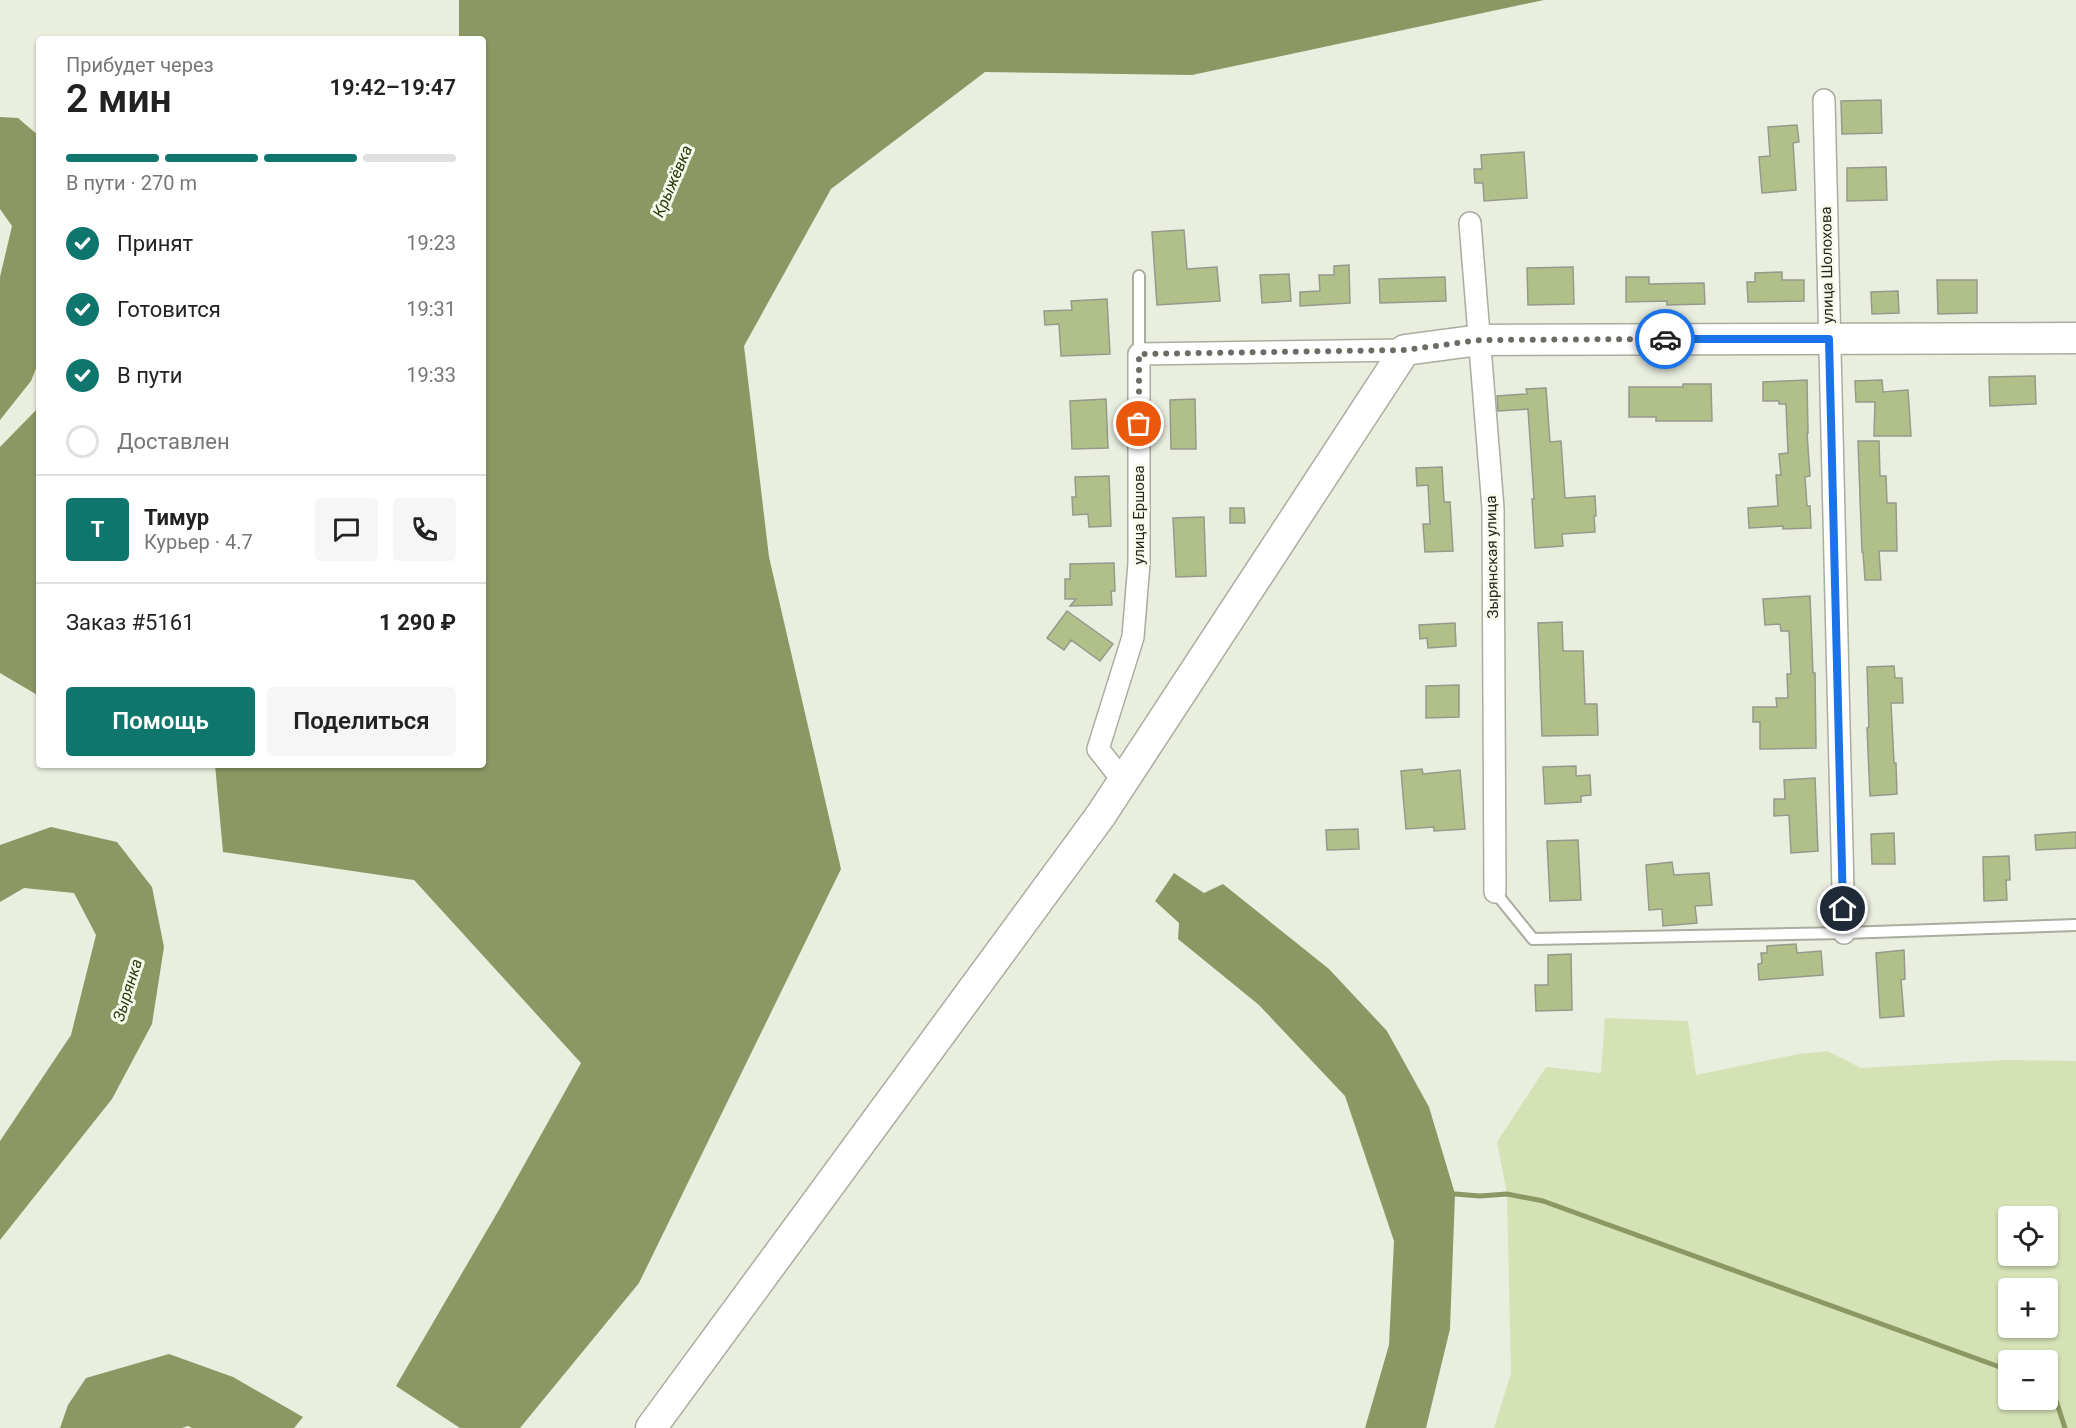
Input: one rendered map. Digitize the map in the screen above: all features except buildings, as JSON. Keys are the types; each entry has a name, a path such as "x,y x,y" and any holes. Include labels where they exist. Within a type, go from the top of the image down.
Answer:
{"main road":[{"path":"651,1428 1101,815 1405,350 1480,340 2076,338"}],"street":[{"name":"улица Шолохова","path":"1824,100 1844,933"},
{"name":"Зырянская улица","path":"1470,224 1493,508 1495,892"},
{"path":"1139,354 1405,350"},
{"name":"улица Ершова","path":"1124,782 1098,749 1133,636 1139,563 1139,354"}],"lane":[{"path":"1139,276 1139,354"},
{"path":"1495,892 1533,939 1844,933 2076,925"}],"shaded area":[{"path":"1605,1018 1688,1021 1696,1075 1799,1054 1827,1051 1861,1068 2006,1060 2076,1061 2076,1428 1494,1428 1511,1373 1507,1194 1497,1142 1546,1067 1601,1073"}],"water":[{"name":"Крыжёвка","path":"459,0 1544,0 1192,75 985,72 831,189 744,346 769,557 841,869 639,1283 520,1428 460,1428 396,1386 581,1063 414,880 223,852 215,768 486,768 486,36 459,36"},
{"path":"0,117 18,118 36,133 36,368 31,381 0,420 0,277 12,226 0,209"},
{"path":"36,410 36,694 0,673 0,447"},
{"name":"Зырянка","path":"51,827 117,842 152,887 164,947 152,1024 112,1099 0,1240 0,1141 71,1035 96,935 74,893 24,888 0,902 0,845"},
{"path":"1174,873 1204,893 1223,884 1329,969 1387,1031 1429,1107 1455,1194 1450,1329 1426,1428 1365,1428 1389,1345 1394,1241 1345,1096 1259,1005 1178,939 1179,923 1155,901"},
{"path":"169,1354 233,1377 303,1417 294,1428 192,1428 188,1426 182,1428 60,1428 68,1405 86,1378"}],"waterway":[{"path":"1455,1194 1480,1196 1507,1194 1543,1201 1998,1366"},
{"path":"2058,1406 2065,1428"}],"way so far":[{"path":"1139,424 1139,354 1405,350 1480,340 1665,339"}],"route":[{"path":"1665,339 1829,339 1843,909"}]}
